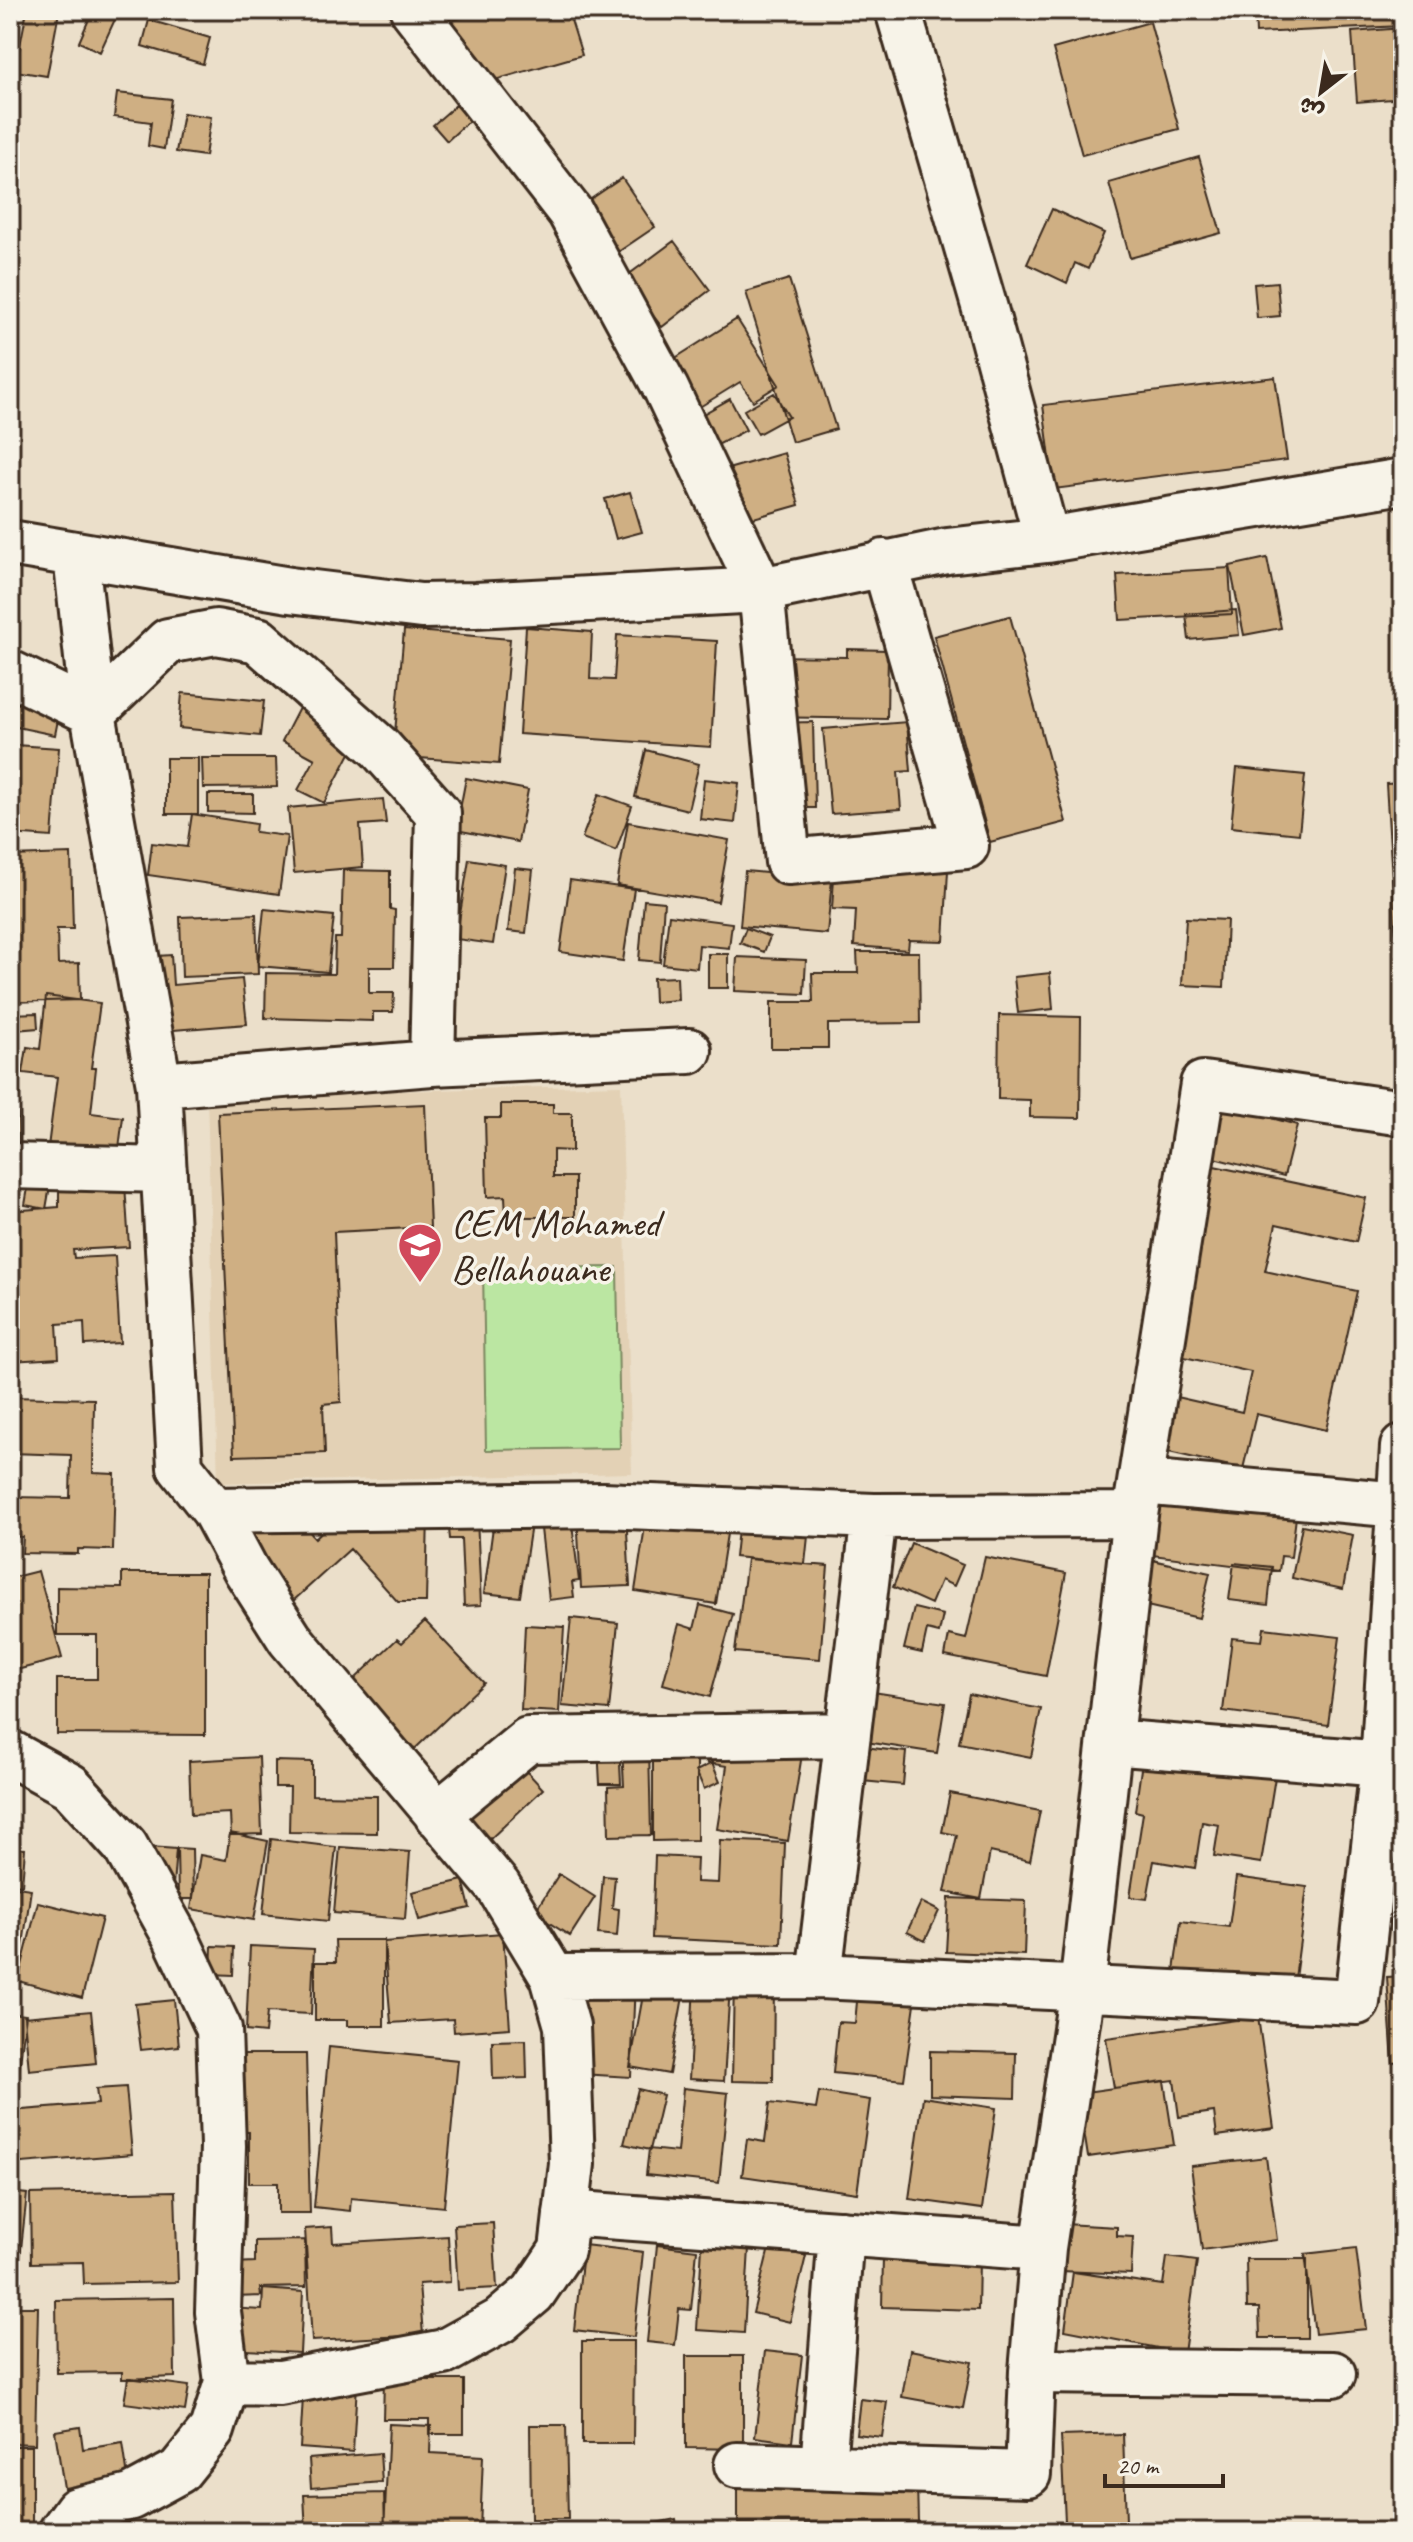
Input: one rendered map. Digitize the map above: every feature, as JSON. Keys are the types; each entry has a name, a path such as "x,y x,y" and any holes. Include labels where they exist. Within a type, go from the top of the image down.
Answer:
{"street":[{"path":"413,10 570,212 666,389 761,590 788,862 966,846 884,562"},
{"path":"898,10 985,309 1047,540"},
{"path":"10,543 76,556 421,606 761,590 884,562 1047,540 1403,481"},
{"path":"76,556 93,713 159,1085 180,1467 214,1510 246,1570 290,1639 498,1886 553,1977 567,2026 572,2164 562,2250 533,2293 500,2321 444,2352 280,2383 227,2382"},
{"path":"216,632 222,578"},
{"path":"93,713 168,641 216,632 258,640 380,748 438,813 432,1063"},
{"path":"10,673 93,713"},
{"path":"159,1085 432,1063 689,1051"},
{"path":"737,2465 1028,2474 1032,2371 1043,2248 1082,1989 1139,1498 1203,1084 1403,1113"},
{"path":"10,1166 164,1170"},
{"path":"553,1977 819,1976 1357,2002 1393,1763 1403,1447"},
{"path":"214,1510 603,1505 874,1516 1139,1498 1400,1505"},
{"path":"819,1976 874,1516"},
{"path":"437,1815 528,1740 848,1735"},
{"path":"1110,1742 1393,1763"},
{"path":"10,1753 70,1786 125,1846 175,1936 219,2029 223,2146 218,2312 227,2382 212,2430 179,2471 131,2497 77,2510 61,2532"},
{"path":"566,2213 1043,2248"},
{"path":"823,2467 841,2233"},
{"path":"1032,2371 1333,2374"}],"shaded area":[{"name":"CEM Mohamed Bellahouane","path":"621,1085 632,1473 218,1483 207,1096"}],"green space":[{"path":"617,1267 620,1448 486,1450 483,1268"}],"building":[{"path":"27,10 59,12 47,76 15,71"},
{"path":"93,10 117,15 100,52 79,42"},
{"path":"489,10 578,10 580,14 570,17 582,55 467,88 447,22"},
{"path":"1255,10 1401,10 1402,26 1256,33"},
{"path":"149,20 210,38 203,64 142,46"},
{"path":"1150,22 1179,129 1082,155 1053,49"},
{"path":"1403,28 1403,98 1357,102 1352,32"},
{"path":"117,93 171,99 164,149 148,146 151,122 114,117"},
{"path":"456,105 470,120 447,141 433,125"},
{"path":"183,113 211,117 205,156 176,152"},
{"path":"1199,157 1221,233 1130,258 1109,183"},
{"path":"622,178 655,227 618,252 585,203"},
{"path":"1052,209 1104,233 1088,269 1075,263 1067,283 1027,264"},
{"path":"674,241 710,290 662,327 624,278"},
{"path":"789,279 836,429 792,442 746,292"},
{"path":"1277,282 1280,316 1257,318 1254,284"},
{"path":"737,319 779,385 753,401 740,382 698,408 669,362"},
{"path":"1275,377 1287,460 1054,489 1043,405"},
{"path":"774,393 789,417 758,434 744,410"},
{"path":"730,399 746,430 712,448 696,418"},
{"path":"784,453 799,505 743,521 728,469"},
{"path":"630,492 642,532 616,539 605,499"},
{"path":"1267,558 1281,628 1244,635 1230,566"},
{"path":"1229,568 1232,614 1120,620 1117,575"},
{"path":"1236,610 1239,635 1189,640 1186,614"},
{"path":"1010,616 1066,822 990,842 934,636"},
{"path":"526,627 592,632 590,679 614,680 617,635 717,641 711,747 519,734"},
{"path":"404,630 510,639 499,764 393,756"},
{"path":"847,649 888,650 887,719 764,717 765,656 847,657"},
{"path":"22,670 66,679 55,735 12,726"},
{"path":"182,693 264,701 260,736 179,728"},
{"path":"300,706 358,738 324,803 298,790 315,759 282,741"},
{"path":"813,722 815,808 773,808 771,723"},
{"path":"907,722 911,771 898,772 901,809 831,814 823,729"},
{"path":"15,745 59,748 52,837 10,834 10,777"},
{"path":"646,750 699,764 688,810 635,797"},
{"path":"166,758 198,758 198,814 166,814"},
{"path":"202,758 276,758 277,787 203,788"},
{"path":"1237,768 1305,775 1299,834 1231,827"},
{"path":"466,778 528,790 518,842 456,830"},
{"path":"704,779 739,783 735,823 700,819"},
{"path":"1403,783 1403,1053 1386,784"},
{"path":"208,794 253,794 253,813 208,812"},
{"path":"599,794 632,806 616,851 582,838"},
{"path":"383,799 386,823 360,825 363,867 294,873 288,808"},
{"path":"192,814 256,824 255,832 287,836 279,894 148,875 152,843 187,847"},
{"path":"628,822 729,840 718,902 617,885"},
{"path":"836,846 949,853 944,941 909,940 908,950 854,946 856,910 832,909"},
{"path":"71,854 73,929 57,929 58,964 79,963 80,1000 10,1002 10,856"},
{"path":"469,859 505,865 493,944 456,939"},
{"path":"515,868 533,870 526,933 508,931"},
{"path":"343,870 390,871 390,909 395,910 394,967 369,967 369,993 394,993 393,1012 373,1012 373,1021 265,1018 266,973 334,974 335,938 341,938"},
{"path":"745,871 832,879 827,934 740,926"},
{"path":"570,880 634,889 623,961 560,952"},
{"path":"644,900 664,902 660,962 639,960"},
{"path":"264,909 334,916 328,972 258,966"},
{"path":"256,914 258,974 182,977 180,917"},
{"path":"669,915 732,923 729,948 699,945 697,968 663,964"},
{"path":"1186,918 1227,920 1224,987 1182,985"},
{"path":"746,928 770,937 764,952 740,943"},
{"path":"857,952 919,952 920,1023 828,1024 828,1048 771,1048 771,1002 813,1002 812,973 858,973"},
{"path":"708,954 728,954 728,988 708,988"},
{"path":"171,955 173,985 242,979 247,1024 149,1032 142,957"},
{"path":"737,957 806,960 804,994 735,991"},
{"path":"1050,973 1053,1009 1018,1013 1014,977"},
{"path":"677,977 678,1000 654,1002 653,978"},
{"path":"46,996 100,1003 91,1068 96,1068 91,1113 123,1117 117,1164 47,1155 57,1077 23,1073 27,1047 40,1049"},
{"path":"37,1013 38,1028 15,1030 20,1173 10,1173 10,1014"},
{"path":"999,1015 1081,1017 1080,1118 1030,1117 1030,1100 998,1099"},
{"path":"425,1104 430,1227 334,1232 341,1402 323,1404 325,1453 234,1456 218,1113"},
{"path":"501,1104 553,1104 553,1113 572,1113 572,1151 553,1150 553,1177 575,1177 575,1217 506,1217 505,1196 487,1197 485,1118 501,1118"},
{"path":"1220,1104 1297,1125 1284,1176 1206,1156"},
{"path":"1195,1162 1366,1198 1356,1242 1276,1224 1265,1271 1357,1291 1326,1430 1256,1414 1243,1469 1151,1448 1163,1394 1242,1412 1251,1372 1153,1350"},
{"path":"29,1182 50,1186 46,1209 25,1205"},
{"path":"125,1184 129,1247 73,1250 74,1258 115,1256 120,1343 85,1345 84,1322 57,1324 59,1358 11,1361 10,1211 59,1207 59,1188"},
{"path":"10,1397 94,1399 93,1473 115,1474 113,1550 78,1549 78,1554 22,1553 23,1537 10,1536 10,1497 70,1498 71,1455 10,1453"},
{"path":"1152,1498 1296,1517 1291,1557 1281,1556 1279,1571 1144,1554"},
{"path":"569,1499 579,1581 572,1582 574,1597 549,1600 538,1502"},
{"path":"496,1505 533,1511 520,1597 484,1593"},
{"path":"648,1507 729,1521 716,1604 635,1591"},
{"path":"343,1512 428,1514 426,1602 398,1602 350,1549 281,1612 242,1525 304,1526 315,1538"},
{"path":"626,1512 630,1586 581,1588 577,1514"},
{"path":"477,1518 481,1605 464,1606 461,1539 450,1539 448,1519"},
{"path":"739,1520 809,1527 805,1564 735,1557"},
{"path":"1302,1525 1353,1535 1343,1589 1292,1578"},
{"path":"911,1543 963,1565 954,1586 941,1580 931,1604 893,1587"},
{"path":"985,1557 1066,1573 1046,1676 945,1656 949,1635 966,1639"},
{"path":"747,1559 828,1566 820,1659 735,1652"},
{"path":"1148,1559 1210,1573 1199,1618 1138,1604"},
{"path":"1234,1563 1272,1567 1268,1605 1229,1600"},
{"path":"38,1571 62,1658 13,1671 18,1688 10,1691 10,1578"},
{"path":"122,1573 205,1573 205,1735 57,1734 57,1679 97,1679 97,1635 57,1635 57,1587 122,1588"},
{"path":"700,1605 733,1614 710,1697 663,1684 679,1624 694,1629"},
{"path":"914,1608 943,1615 939,1633 927,1630 922,1653 904,1649"},
{"path":"571,1618 618,1623 609,1710 562,1706"},
{"path":"425,1621 484,1683 400,1763 337,1696 397,1639 402,1643"},
{"path":"525,1625 564,1627 559,1712 521,1710"},
{"path":"1264,1628 1340,1637 1328,1725 1223,1711 1232,1638 1262,1641"},
{"path":"847,1688 945,1703 937,1753 840,1738"},
{"path":"969,1694 1041,1709 1031,1757 959,1743"},
{"path":"713,1727 804,1742 788,1841 717,1829 727,1766 707,1763"},
{"path":"653,1743 697,1743 697,1840 653,1841"},
{"path":"619,1745 621,1784 600,1784 598,1746"},
{"path":"503,1746 543,1789 488,1841 447,1798"},
{"path":"855,1746 906,1752 903,1785 852,1780"},
{"path":"649,1747 651,1835 609,1836 608,1787 624,1786 622,1748"},
{"path":"1143,1755 1275,1777 1261,1863 1214,1856 1219,1825 1202,1822 1195,1868 1154,1861 1147,1899 1130,1897 1143,1813 1135,1811"},
{"path":"259,1757 262,1834 231,1835 230,1813 191,1815 189,1761"},
{"path":"275,1761 312,1762 312,1795 377,1796 377,1833 289,1832 290,1787 275,1787"},
{"path":"712,1763 720,1782 704,1789 696,1771"},
{"path":"950,1793 1040,1811 1030,1861 990,1852 981,1899 945,1892 957,1835 942,1832"},
{"path":"230,1833 268,1841 254,1920 191,1909 200,1855 226,1860"},
{"path":"271,1839 336,1847 328,1921 263,1914"},
{"path":"720,1840 785,1843 781,1944 652,1938 655,1856 697,1858 696,1882 718,1883"},
{"path":"137,1846 176,1849 172,1898"},
{"path":"340,1847 410,1852 405,1919 334,1913"},
{"path":"10,1848 25,1849 22,1885 10,1884"},
{"path":"177,1848 192,1849 193,1899 178,1899"},
{"path":"559,1874 595,1897 570,1936 534,1913"},
{"path":"603,1876 615,1877 612,1908 619,1909 617,1936 598,1934"},
{"path":"1236,1877 1307,1887 1293,1994 1173,1978 1181,1921 1229,1927"},
{"path":"463,1880 470,1908 419,1920 412,1892"},
{"path":"10,1886 31,1889 16,1994 10,1993"},
{"path":"949,1898 1026,1901 1024,1955 946,1952"},
{"path":"38,1902 102,1918 82,1998 18,1981"},
{"path":"921,1902 939,1911 925,1941 907,1932"},
{"path":"503,1933 510,2028 454,2032 453,2019 391,2023 384,1942"},
{"path":"335,1940 384,1940 384,2026 347,2026 347,2020 315,2020 315,1962 336,1962"},
{"path":"212,1946 234,1947 233,1975 211,1974"},
{"path":"250,1946 314,1949 311,2014 267,2012 265,2033 246,2031"},
{"path":"1403,1976 1403,2062 1393,2063 1387,1977"},
{"path":"570,1978 635,1981 631,2077 580,2074"},
{"path":"734,1982 774,1983 773,2082 732,2081"},
{"path":"645,1984 684,1991 669,2074 630,2067"},
{"path":"694,1984 730,1986 724,2081 689,2079"},
{"path":"858,1991 916,1997 904,2080 833,2073 838,2022 855,2023"},
{"path":"174,2000 179,2046 141,2050 135,2004"},
{"path":"91,2011 96,2063 29,2070 24,2017"},
{"path":"10,2013 26,2015 19,2070 10,2069"},
{"path":"1258,2017 1274,2128 1217,2136 1214,2112 1179,2117 1174,2080 1114,2088 1106,2038"},
{"path":"526,2040 527,2078 493,2079 492,2041"},
{"path":"329,2047 458,2060 444,2207 351,2198 350,2211 314,2207"},
{"path":"930,2051 1016,2053 1015,2098 930,2095"},
{"path":"230,2054 306,2054 310,2213 278,2213 278,2183 249,2183 249,2132 229,2132"},
{"path":"1164,2081 1174,2145 1088,2157 1078,2093"},
{"path":"126,2087 132,2154 10,2164 10,2111 98,2104 96,2089"},
{"path":"683,2088 728,2093 719,2183 646,2175 649,2149 677,2152"},
{"path":"638,2089 663,2095 650,2150 624,2144"},
{"path":"819,2092 870,2100 857,2193 742,2176 747,2139 765,2142 770,2103 816,2109"},
{"path":"923,2097 996,2108 982,2209 909,2199"},
{"path":"1266,2157 1277,2240 1202,2250 1191,2166"},
{"path":"175,2191 178,2282 84,2284 83,2262 31,2263 30,2194"},
{"path":"10,2192 27,2194 17,2285 10,2284"},
{"path":"493,2223 497,2288 458,2290 454,2225"},
{"path":"1064,2224 1117,2227 1117,2236 1133,2237 1131,2274 1061,2271"},
{"path":"332,2227 333,2243 448,2236 450,2282 419,2284 423,2335 312,2341 305,2229"},
{"path":"305,2240 306,2287 260,2288 261,2296 235,2297 234,2263 255,2262 255,2241"},
{"path":"584,2245 643,2252 634,2337 574,2330"},
{"path":"657,2245 697,2250 691,2310 679,2309 675,2345 647,2342"},
{"path":"702,2246 749,2248 744,2333 697,2330"},
{"path":"769,2248 806,2256 790,2322 753,2313"},
{"path":"1356,2248 1366,2329 1315,2334 1305,2254"},
{"path":"883,2257 979,2260 978,2310 882,2307"},
{"path":"1167,2257 1197,2261 1184,2353 1065,2330 1073,2272 1163,2285"},
{"path":"1246,2259 1307,2259 1307,2338 1260,2338 1259,2308 1247,2308"},
{"path":"263,2289 303,2292 300,2353 226,2349 228,2308 262,2310"},
{"path":"174,2298 175,2377 122,2379 122,2372 57,2373 56,2300"},
{"path":"10,2307 38,2307 35,2444 10,2443"},
{"path":"582,2341 634,2341 633,2444 582,2444"},
{"path":"910,2350 972,2362 963,2408 902,2397"},
{"path":"765,2351 802,2355 792,2442 755,2437"},
{"path":"686,2356 743,2356 743,2449 686,2448"},
{"path":"128,2378 189,2386 185,2411 124,2403"},
{"path":"304,2380 357,2384 353,2452 300,2448"},
{"path":"384,2380 464,2380 464,2434 429,2434 429,2419 383,2419"},
{"path":"860,2399 887,2402 882,2437 856,2434"},
{"path":"389,2424 431,2426 430,2453 483,2456 480,2530 419,2527 418,2532 384,2532"},
{"path":"530,2425 566,2425 568,2519 531,2519"},
{"path":"80,2427 83,2449 123,2443 128,2478 64,2488 55,2431"},
{"path":"1123,2434 1126,2521 1065,2522 1061,2436"},
{"path":"10,2446 32,2446 32,2532 10,2532"},
{"path":"380,2453 382,2482 311,2488 309,2459"},
{"path":"917,2482 918,2522 738,2523 738,2483"},
{"path":"384,2493 385,2530 306,2532 304,2495"},
{"path":"676,2519 678,2532 610,2532"}],"place":[{"name":"CEM Mohamed Bellahouane","path":"420,1284"}]}
